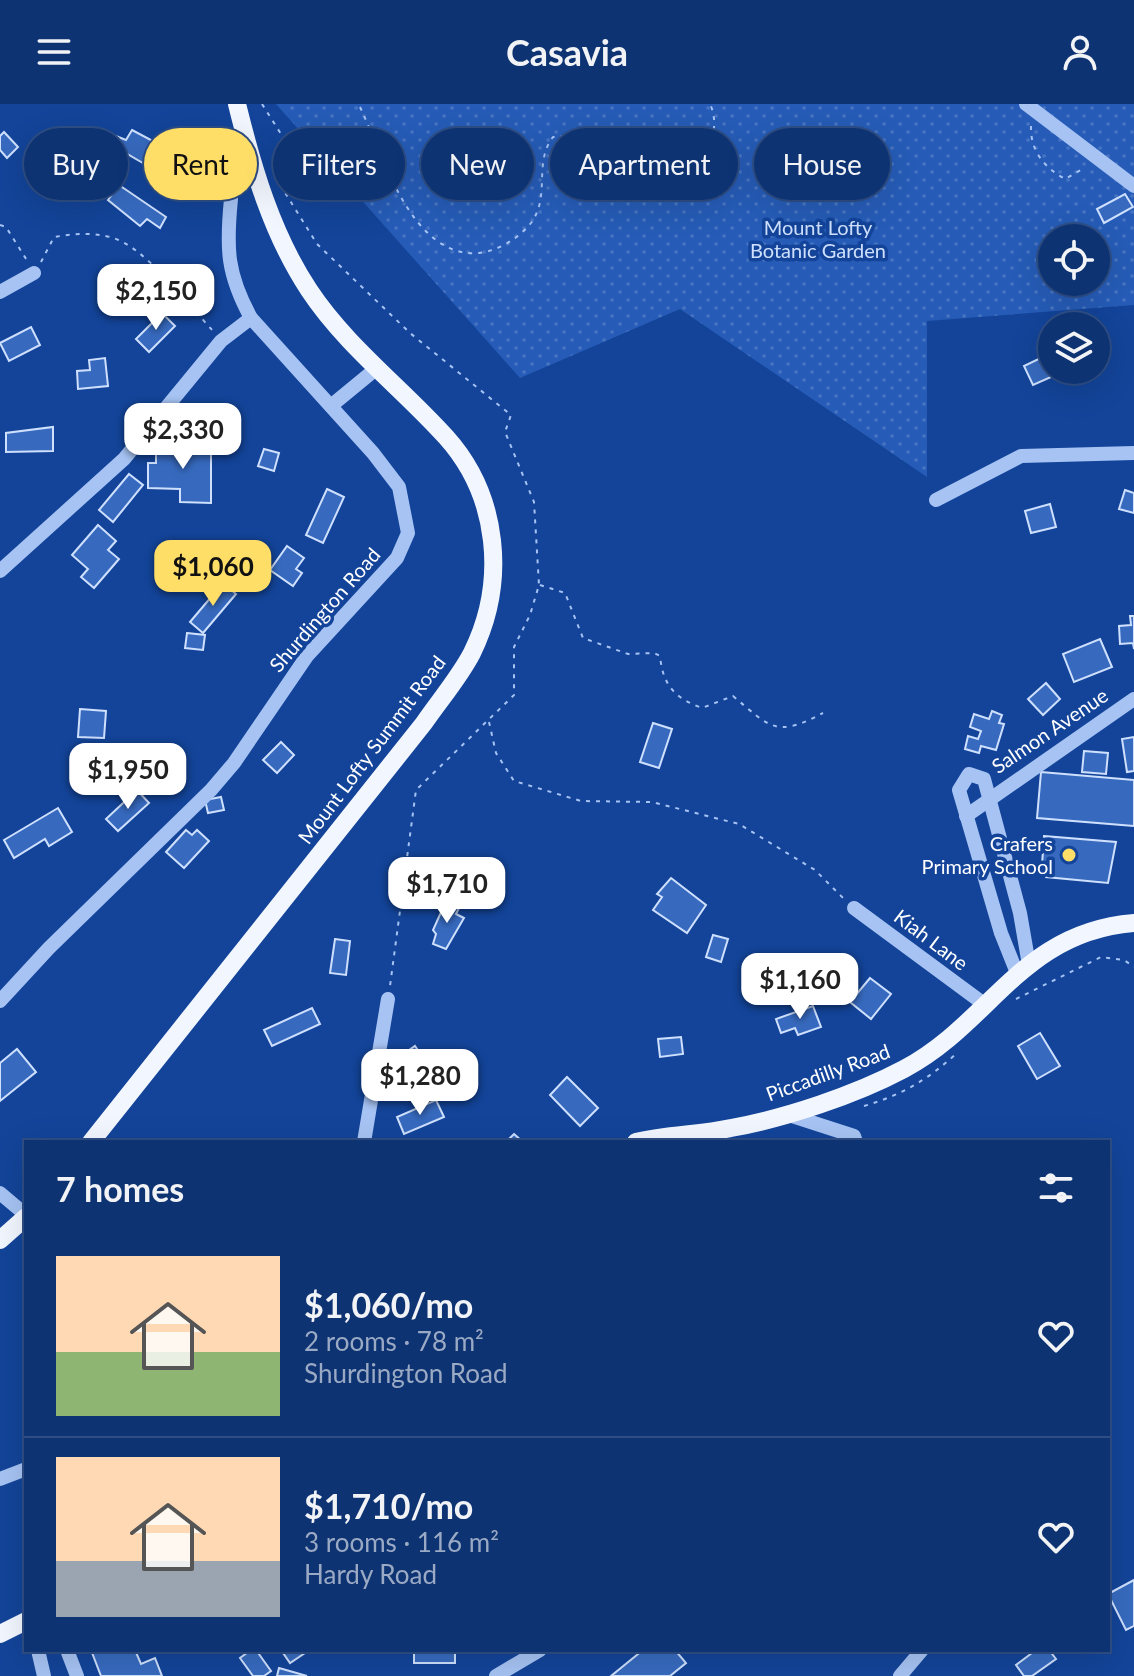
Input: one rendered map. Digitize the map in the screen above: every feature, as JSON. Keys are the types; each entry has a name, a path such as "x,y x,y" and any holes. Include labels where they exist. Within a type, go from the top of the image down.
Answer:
{"main road":[{"name":"Mount Lofty Summit Road","path":"93,1140 424,723 471,653 488,607 494,576 494,542 483,497 469,468 448,438 377,368 310,292 274,225 237,104"},
{"name":"Piccadilly Road","path":"644,1140 670,1133 727,1129 871,1085 906,1069 943,1042 1023,969 1083,931 1134,923"},
{"path":"0,1240 24,1218"},
{"path":"0,1634 24,1622"}],"street":[{"path":"1027,105 1134,186"},
{"name":"Shurdington Road","path":"0,1001 49,948 211,790 234,763 307,656 397,558 408,533 399,487 332,405 251,318 232,278 227,255 231,200"},
{"path":"0,292 34,273"},
{"path":"0,571 124,459 221,341 251,318"},
{"path":"332,405 377,368"},
{"path":"936,500 1021,456 1134,453"},
{"name":"Salmon Avenue","path":"966,816 988,797 1134,699"},
{"path":"969,774 984,779 1020,913 1023,969 966,816 959,790 969,774"},
{"name":"Kiah Lane","path":"854,908 984,1004"},
{"path":"364,1140 388,999"},
{"path":"785,1113 854,1136 855,1140"},
{"path":"0,1193 24,1214"},
{"path":"0,1479 24,1470"},
{"path":"38,1652 44,1676"},
{"path":"68,1652 77,1676"},
{"path":"496,1676 537,1652"},
{"path":"900,1676 920,1652"}],"path":[{"path":"262,104 281,134 304,157 284,191 317,244 410,333 511,415 505,432 534,502 539,585 530,615 514,647 514,695 416,790 388,999"},
{"path":"360,107 418,226 437,243 456,251 475,253 493,251 530,225 542,204 544,149 553,137 567,136 596,155 627,184 648,196 666,198 699,165 710,143 716,125 710,104"},
{"path":"1027,105 1031,135 1047,169 1065,179 1081,172 1093,157"},
{"path":"0,225 6,227 17,242 34,273"},
{"path":"34,273 54,237 81,233 113,237 140,254 221,341"},
{"path":"539,585 565,593 583,638 628,654 654,653 660,656 667,686 682,700 702,708 733,696 764,723 779,730 795,728 823,713"},
{"path":"489,720 496,753 514,781 581,801 652,802 739,824 815,870 854,908"},
{"path":"1011,1002 1101,957 1124,960 1134,967"}],"green space":[{"name":"Mount Lofty Botanic Garden","path":"276,104 1134,104 1134,305 927,321 927,477 680,309 520,378 361,200 405,200 405,128 297,128"}],"building":[{"path":"132,130 144,136 144,164 128,154 128,137"},
{"path":"4,132 18,147 7,158 0,150 0,136"},
{"path":"128,191 166,217 160,228 147,219 140,226 108,200 128,200"},
{"path":"1125,194 1133,207 1104,223 1097,209"},
{"path":"162,313 175,326 149,352 136,339"},
{"path":"31,327 40,345 9,361 0,343"},
{"path":"105,358 108,386 78,389 77,371 90,370 89,360"},
{"path":"1038,359 1038,383 1033,385 1024,366"},
{"path":"53,427 53,451 6,452 6,433"},
{"path":"156,445 211,445 211,503 180,502 180,489 148,488 148,463 156,463"},
{"path":"264,449 279,453 274,471 258,466"},
{"path":"129,474 143,485 113,522 99,510"},
{"path":"327,489 344,497 323,543 306,535"},
{"path":"1125,490 1134,493 1134,513 1119,509"},
{"path":"1050,504 1056,527 1031,533 1025,511"},
{"path":"98,525 116,541 108,550 119,559 94,588 81,577 88,569 72,555"},
{"path":"287,546 304,558 296,569 302,573 293,586 270,570"},
{"path":"223,583 236,594 203,633 190,622"},
{"path":"1130,616 1134,616 1134,649 1133,643 1120,644 1119,626 1131,625"},
{"path":"187,633 205,635 203,650 185,648"},
{"path":"1100,639 1112,667 1074,682 1063,654"},
{"path":"1046,683 1060,699 1043,715 1028,699"},
{"path":"80,709 106,711 104,738 78,737"},
{"path":"992,711 1002,715 999,723 1004,724 996,750 981,746 979,753 965,749 968,736 978,739 981,731 970,727 974,714 989,719"},
{"path":"653,723 672,729 659,768 640,762"},
{"path":"1134,737 1134,771 1127,772 1122,739"},
{"path":"281,742 294,755 277,773 263,760"},
{"path":"1084,751 1108,753 1106,774 1082,772"},
{"path":"1041,772 1134,780 1134,826 1037,818"},
{"path":"137,790 149,803 118,831 106,819"},
{"path":"221,797 224,810 208,813 205,800"},
{"path":"58,808 72,832 49,846 45,839 14,858 4,840"},
{"path":"186,830 192,835 197,830 209,841 184,868 166,852"},
{"path":"1044,836 1116,842 1108,883 1046,877 1047,865 1042,865"},
{"path":"671,878 706,905 687,933 653,910 662,897 657,894"},
{"path":"447,899 460,906 456,914 464,918 446,949 433,944 436,934 433,930"},
{"path":"713,935 728,939 721,962 706,957"},
{"path":"335,939 350,941 346,975 330,973"},
{"path":"870,978 891,994 871,1019 850,1002"},
{"path":"813,1006 821,1027 798,1035 795,1028 781,1033 776,1019"},
{"path":"312,1008 320,1024 272,1046 264,1030"},
{"path":"1040,1033 1060,1066 1037,1079 1018,1046"},
{"path":"681,1037 683,1054 660,1057 658,1039"},
{"path":"415,1046 427,1063 414,1072 402,1055"},
{"path":"17,1049 36,1072 0,1101 0,1063"},
{"path":"567,1077 598,1108 580,1126 550,1095"},
{"path":"436,1100 444,1117 404,1134 397,1117"},
{"path":"1134,1580 1134,1626 1126,1630 1110,1593"},
{"path":"92,1652 136,1652 141,1664 155,1658 162,1676 101,1676"},
{"path":"248,1652 257,1652 271,1671 264,1676 253,1676 240,1658"},
{"path":"282,1652 304,1652 305,1653 290,1663"},
{"path":"414,1652 455,1652 455,1663 414,1663"},
{"path":"641,1652 677,1652 686,1663 670,1676 611,1676"},
{"path":"1033,1652 1051,1652 1056,1659 1032,1676 1024,1676 1016,1665"},
{"path":"279,1668 307,1676 277,1676"}],"place":[{"name":"Crafers Primary School","path":"1069,855"}]}
